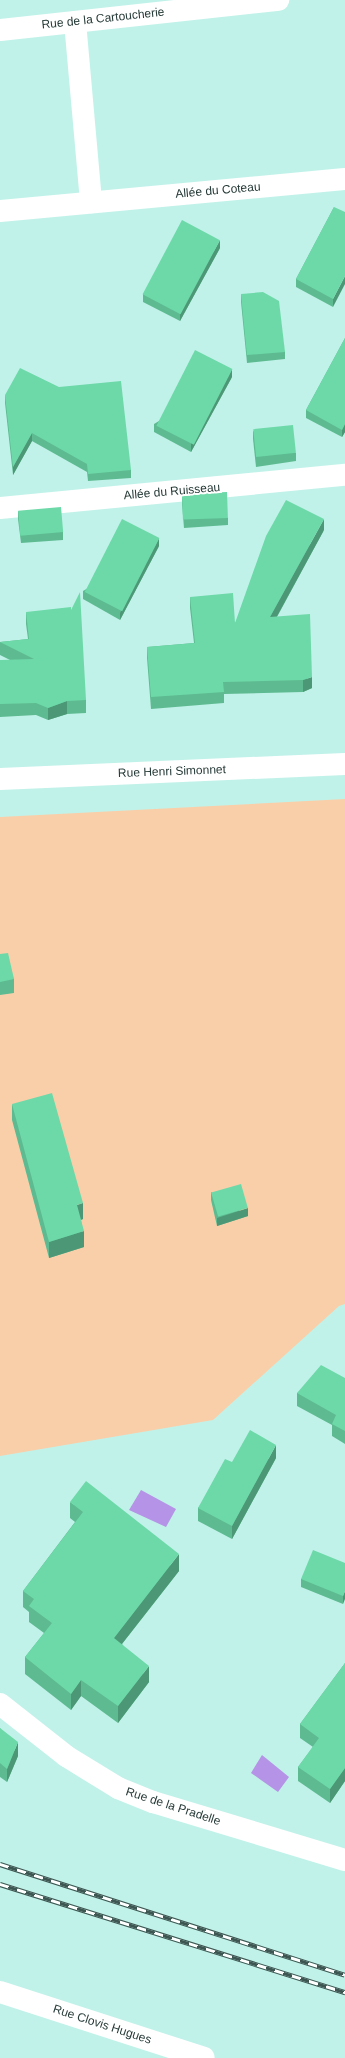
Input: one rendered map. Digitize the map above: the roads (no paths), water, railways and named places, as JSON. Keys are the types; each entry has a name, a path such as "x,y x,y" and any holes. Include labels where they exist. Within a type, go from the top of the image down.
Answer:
{"street":[{"name":"Rue de la Cartoucherie","path":"0,30 278,0"},
{"path":"75,22 91,202"},
{"name":"Allée du Coteau","path":"0,211 345,179"},
{"name":"Allée du Ruisseau","path":"0,508 345,476"},
{"name":"Rue Henri Simonnet","path":"0,779 345,764"},
{"name":"Rue de la Pradelle","path":"0,1704 66,1756 118,1788 153,1802 345,1860"},
{"name":"Rue Clovis Hugues","path":"0,1992 204,2058"}],"railway":[{"path":"0,1864 345,1975"},
{"path":"0,1884 345,1992"}]}
